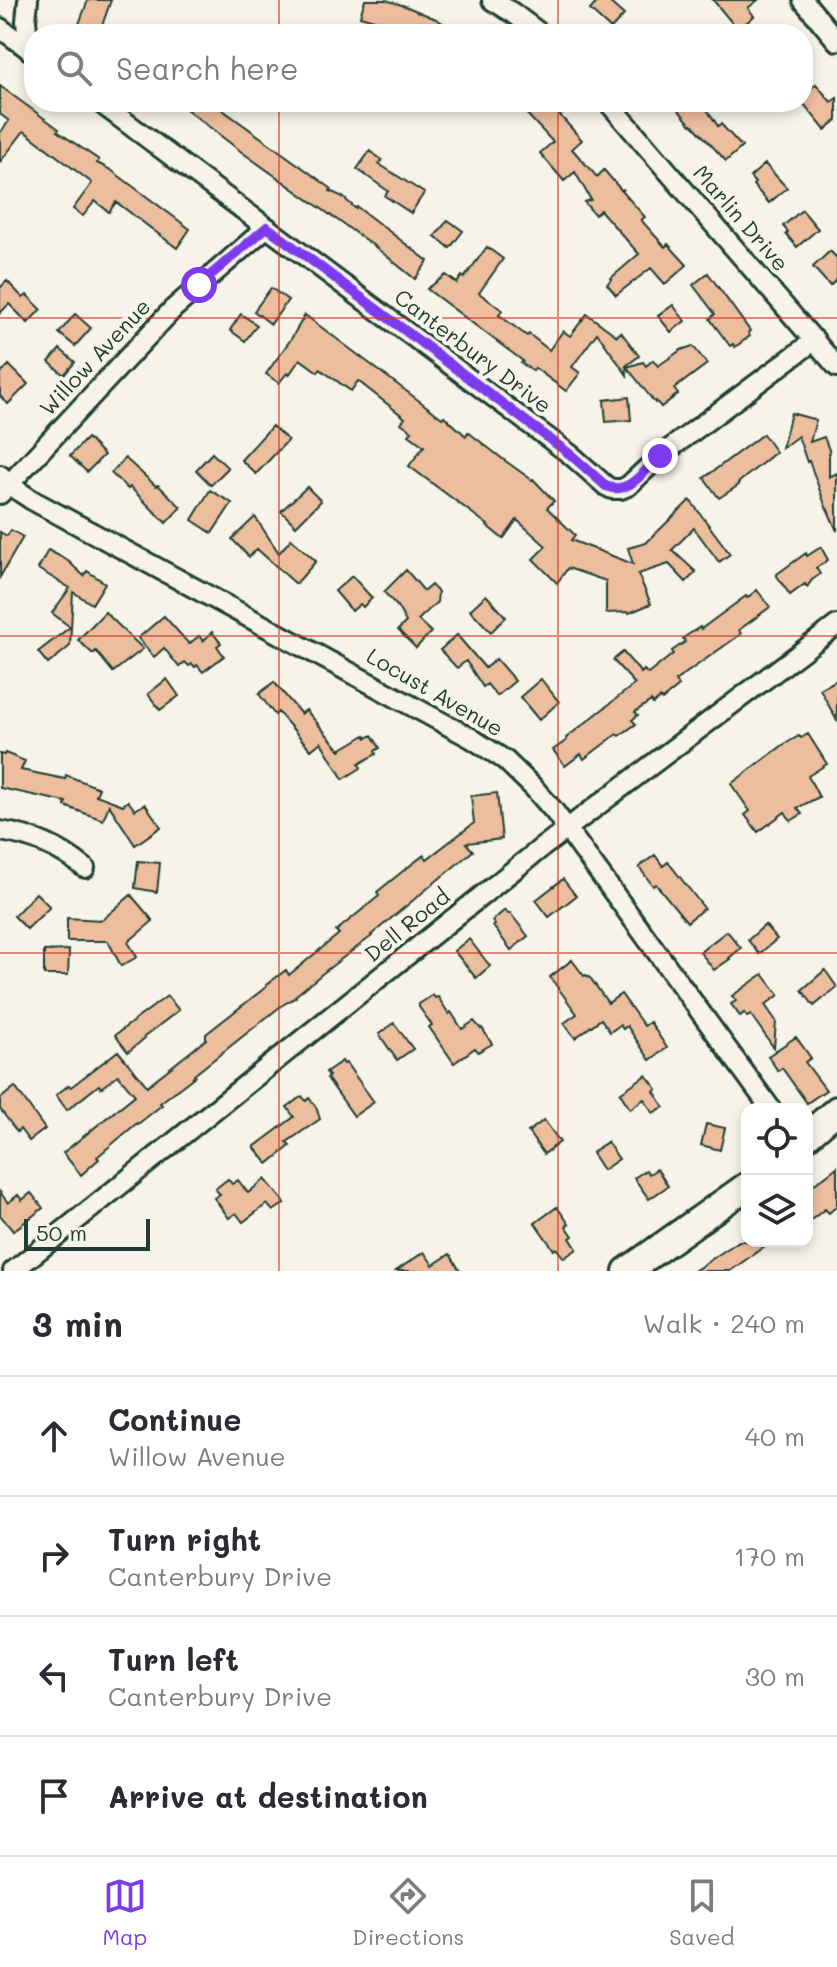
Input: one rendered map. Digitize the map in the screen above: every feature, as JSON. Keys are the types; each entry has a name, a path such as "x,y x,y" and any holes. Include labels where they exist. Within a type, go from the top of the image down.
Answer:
{"street":[{"path":"27,24 28,0"},
{"path":"492,0 528,24"},
{"path":"803,0 837,41"},
{"path":"0,28 24,46"},
{"name":"Canterbury Drive","path":"112,112 571,455 612,489 628,486 660,456 815,340"},
{"name":"Marlin Drive","path":"617,112 837,367"},
{"name":"Willow Avenue","path":"3,484 173,309 267,227"},
{"name":"Locust Avenue","path":"3,484 471,738 505,760 547,803 767,1103"},
{"name":"Dell Road","path":"13,1271 516,868 837,625"},
{"path":"0,831 47,843 85,868"},
{"path":"813,1131 837,1110"},
{"path":"627,1271 741,1190"}],"building":[{"path":"88,0 111,0 103,24 79,24"},
{"path":"365,0 386,0 444,24 381,24 360,16"},
{"path":"599,0 607,0 624,15 616,24 605,24 590,10"},
{"path":"713,0 758,0 748,8 754,16 745,24 733,24"},
{"path":"816,84 831,102 837,98 837,120 825,130 810,112 813,112 813,87"},
{"path":"0,86 24,103 24,112 36,112 99,160 97,163 190,229 177,248 116,202 109,212 95,201 83,216 73,209 92,183 24,131 0,162 0,133 9,121 0,114"},
{"path":"190,112 226,112 428,261 415,279"},
{"path":"525,112 557,112 582,140 572,149 597,177 604,170 621,190 624,189 622,191 645,217 641,220 665,247 668,244 687,265 665,284 651,268 616,295 607,284 639,254 600,210 595,215 584,202 591,200 575,172 564,181 540,153 553,142"},
{"path":"680,112 709,112 718,126 721,124 742,147 726,161"},
{"path":"370,151 382,160 379,164 424,193 411,213 385,196 388,191 357,169"},
{"path":"765,164 787,188 769,203 750,177"},
{"path":"802,210 818,229 797,247 783,226"},
{"path":"448,220 463,231 450,248 435,236"},
{"path":"487,247 503,259 479,293 502,310 499,315 549,350 563,331 570,336 587,314 617,336 621,332 639,356 626,366 627,375 597,333 572,367 580,373 566,391 535,368 533,371 521,363 523,361 427,289 446,275 457,283"},
{"path":"830,251 837,258 837,279 830,286 813,267"},
{"path":"708,273 750,331 750,336 735,347 733,344 730,346 710,319 715,314 693,285"},
{"path":"7,281 23,298 27,295 41,309 28,323 9,304 0,313 0,288"},
{"path":"271,288 288,300 271,324 254,311"},
{"path":"673,305 685,321 671,332 658,316"},
{"path":"75,314 91,328 75,346 59,333"},
{"path":"241,314 257,325 245,341 230,330"},
{"path":"305,315 442,418 444,416 466,436 468,432 533,479 554,501 547,508 575,535 571,540 633,564 628,548 646,543 690,500 730,554 719,562 694,528 672,550 696,572 686,582 669,564 638,574 651,604 629,613 606,613 606,581 568,568 557,583 533,559 546,546 517,520 503,539 409,466 424,446 409,435 412,431 401,423 405,418 358,381 351,391 300,359 279,383 266,374"},
{"path":"693,346 707,364 674,389 678,394 661,407 627,367 643,362 646,366 653,360 658,366 681,350"},
{"path":"60,349 75,362 64,375 49,362"},
{"path":"9,365 28,384 8,404 0,396 0,374"},
{"path":"629,397 631,420 606,422 604,400"},
{"path":"791,413 816,420 810,442 824,437 829,450 829,477 837,473 837,531 798,436 782,448"},
{"path":"272,426 288,440 256,474 241,460"},
{"path":"763,434 776,452 739,485 719,498 704,478"},
{"path":"87,438 104,455 87,472 70,456"},
{"path":"212,453 228,468 211,485 196,470"},
{"path":"125,458 181,507 166,523 130,487 128,489 111,473"},
{"path":"307,487 321,501 296,526 281,511"},
{"path":"210,490 232,503 212,533 192,520"},
{"path":"255,517 279,553 291,539 316,561 296,584 257,549 249,557 232,539"},
{"path":"11,530 23,537 0,577 0,532 7,536"},
{"path":"821,547 828,560 816,568 820,574 807,587 805,584 790,595 777,574 806,553 807,556"},
{"path":"48,550 67,560 84,576 87,571 105,583 92,604 73,592 70,646 48,664 38,652 70,627 52,613 70,588 38,569"},
{"path":"406,570 424,591 431,585 438,592 437,602 418,620 431,632 416,648 398,630 406,622 384,592"},
{"path":"352,576 372,598 363,607 360,604 352,611 335,591"},
{"path":"757,590 770,607 739,630 741,634 675,681 679,686 662,700 660,698 653,704 651,701 635,712 638,715 632,720 636,724 584,759 581,754 565,766 553,750 635,684 613,660 623,652 641,673 644,670 648,674 685,642 683,638"},
{"path":"486,595 506,617 491,632 470,610"},
{"path":"105,612 143,649 113,672 96,651 93,654 78,640"},
{"path":"164,616 189,644 199,636 203,641 212,632 221,643 217,646 224,656 203,672 197,665 189,666 185,662 179,667 164,648 154,657 138,638"},
{"path":"457,635 485,668 496,659 515,681 497,696 487,684 483,687 466,661 457,668 440,650"},
{"path":"167,679 179,696 160,710 148,694"},
{"path":"541,679 559,702 539,720 520,697"},
{"path":"837,680 837,721 820,689"},
{"path":"274,682 301,714 306,710 340,750 365,735 367,738 372,735 380,748 359,764 361,768 343,779 321,742 311,750 278,712 275,715 259,694"},
{"path":"808,734 827,764 808,776 819,797 797,808 802,814 791,821 785,812 758,832 745,815 750,811 731,784 783,745"},
{"path":"0,754 25,761 21,770 65,779 66,775 99,788 96,795 123,805 128,801 135,810 145,804 161,827 135,845 109,805 103,820 65,806 66,802 0,788"},
{"path":"497,793 502,839 466,843 473,851 372,936 160,1103 162,1105 97,1157 99,1159 81,1175 63,1153 135,1095 118,1075 101,1088 99,1085 67,1110 56,1095 118,1051 147,1086 266,985 286,970 289,975 339,934 336,931 379,896 377,892 403,871 424,855 427,859 474,823 471,796"},
{"path":"655,855 663,866 668,862 704,908 687,922 639,867"},
{"path":"138,861 160,863 157,892 135,888"},
{"path":"563,879 576,896 549,917 536,900"},
{"path":"36,893 50,907 27,929 14,916"},
{"path":"131,895 153,921 128,942 137,957 121,966 108,941 67,941 67,918 102,920"},
{"path":"505,910 528,936 511,950 492,921"},
{"path":"765,925 777,939 759,954 748,940"},
{"path":"727,931 741,948 714,970 700,952"},
{"path":"469,939 490,966 476,978 454,951"},
{"path":"69,950 68,975 44,975 44,951"},
{"path":"572,960 608,1003 621,994 644,1026 650,1022 667,1048 650,1060 627,1026 623,1029 620,1025 610,1032 601,1019 575,1038 564,1023 577,1014 550,977"},
{"path":"825,970 837,987 814,1006 802,990"},
{"path":"763,974 779,995 765,1005 776,1021 774,1048 751,1015 747,1017 744,1013 740,1016 731,1004 736,1001 732,996"},
{"path":"433,995 438,997 449,1014 451,1012 462,1029 474,1021 492,1044 478,1052 475,1048 454,1063 419,1007"},
{"path":"167,996 179,1010 128,1052 115,1035"},
{"path":"394,1023 413,1049 397,1060 379,1034"},
{"path":"796,1037 811,1058 805,1062 826,1090 807,1103 782,1068 778,1071 768,1056"},
{"path":"342,1061 374,1102 354,1116 327,1078 326,1072"},
{"path":"646,1075 657,1089 654,1091 664,1107 653,1113 644,1099 630,1109 620,1093"},
{"path":"15,1087 45,1129 29,1141 20,1129 17,1132 0,1109 0,1099"},
{"path":"302,1096 306,1101 309,1098 320,1119 287,1142 290,1146 268,1164 254,1147 294,1117 287,1107"},
{"path":"544,1120 560,1142 544,1154 528,1132"},
{"path":"706,1124 725,1128 720,1150 701,1145"},
{"path":"607,1142 619,1159 603,1170 592,1153"},
{"path":"837,1167 837,1206 829,1213 825,1209 813,1218 813,1184"},
{"path":"657,1169 668,1186 649,1199 634,1178 646,1170 649,1174"},
{"path":"228,1179 232,1184 238,1180 248,1193 265,1179 285,1203 273,1211 267,1204 243,1222 236,1213 229,1218 214,1198 220,1194 215,1189"},
{"path":"0,1192 8,1203 18,1195 22,1200 31,1193 43,1208 13,1231 0,1215"},
{"path":"557,1207 569,1224 566,1226 577,1249 564,1258 556,1248 554,1250 535,1223"},
{"path":"739,1241 741,1247 764,1247 730,1271 694,1271"},
{"path":"424,1252 433,1265 450,1254 460,1271 396,1271"}],"route":[{"path":"199,285 267,227 571,455 606,486 612,489 628,486 660,456"}]}
